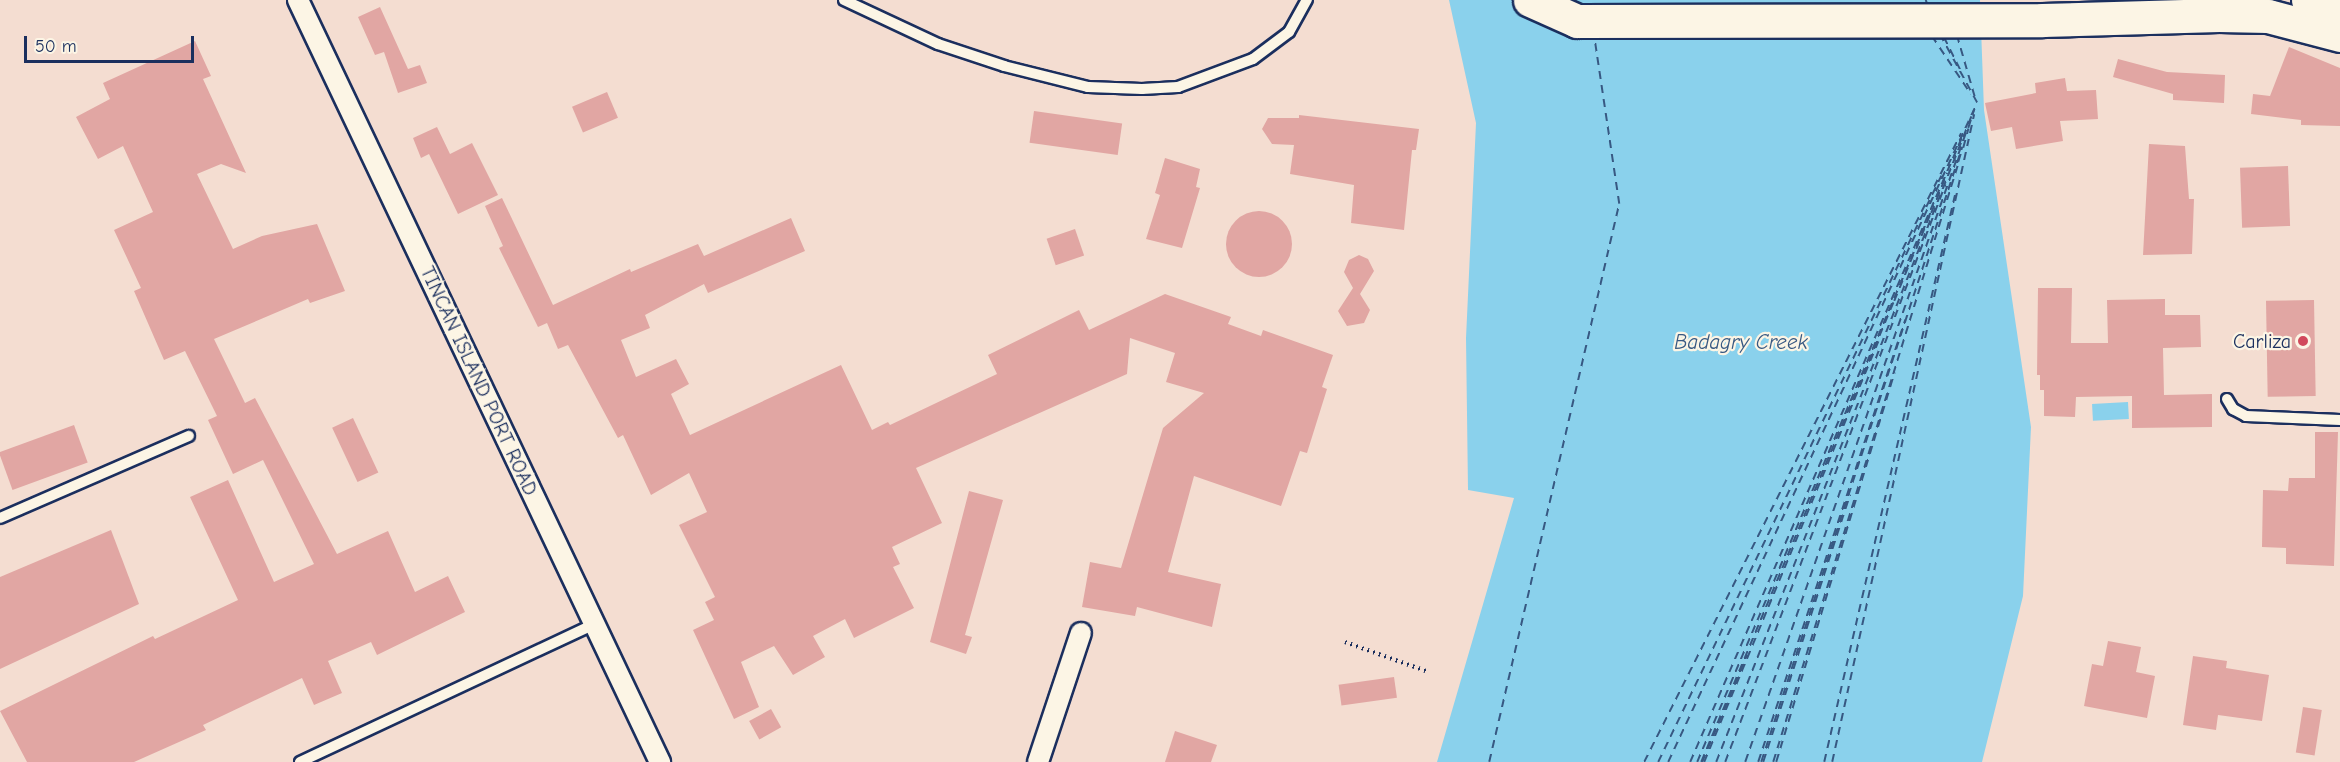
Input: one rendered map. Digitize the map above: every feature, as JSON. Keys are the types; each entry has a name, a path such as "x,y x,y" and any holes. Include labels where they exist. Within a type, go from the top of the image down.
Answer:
{"highway":[{"path":"1530,0 1577,21 2042,20 2268,16 2340,35"},
{"path":"2308,0 2340,9"}],"street":[{"name":"TINCAN ISLAND PORT ROAD","path":"298,0 660,762"},
{"path":"1038,762 1081,633"}],"lane":[{"path":"844,0 938,44 1004,66 1088,87 1142,89 1178,87 1253,59 1289,32 1307,0"},
{"path":"2227,399 2246,416 2340,420"},
{"path":"0,518 189,436"},
{"path":"300,762 594,624"}],"path":[{"path":"1345,642 1429,672"}],"water":[{"name":"Badagry Creek","path":"1449,0 1980,0 1984,110 2031,427 2023,596 1982,762 1437,762 1514,498 1468,490 1466,338 1476,123"},
{"path":"2128,402 2129,419 2093,421 2092,404"}],"building":[{"path":"380,7 408,69 420,65 427,83 398,93 384,52 375,55 358,17"},
{"path":"195,41 211,76 203,79 246,173 221,164 197,174 233,249 262,236 317,224 345,291 310,303 308,299 214,339 245,403 255,398 337,554 388,531 415,592 448,576 465,612 377,655 371,642 328,661 342,693 314,705 302,678 203,725 206,730 134,762 27,762 0,711 153,636 155,639 238,600 190,497 228,480 274,582 314,564 263,460 233,474 208,420 217,416 185,351 164,360 134,291 141,288 114,230 153,212 123,146 98,159 76,117 110,99 103,83"},
{"path":"2289,47 2340,68 2340,126 2301,125 2301,120 2251,114 2253,94 2270,96"},
{"path":"2118,59 2167,72 2225,75 2224,103 2173,100 2173,94 2113,77"},
{"path":"2065,78 2067,91 2096,90 2098,119 2060,121 2063,141 2016,149 2012,127 1991,131 1985,103 2036,93 2035,83"},
{"path":"607,92 618,118 583,133 572,107"},
{"path":"1034,111 1122,123 1118,155 1030,143"},
{"path":"1299,115 1419,129 1416,150 1412,150 1404,230 1351,223 1354,185 1290,174 1294,145 1272,144 1262,129 1268,118 1299,118"},
{"path":"437,127 450,154 472,143 498,195 458,214 429,154 421,158 413,138"},
{"path":"2149,144 2185,146 2189,199 2194,199 2192,254 2143,255"},
{"path":"1165,158 1200,169 1196,187 1200,188 1182,248 1146,239 1160,195 1155,193"},
{"path":"2288,166 2290,226 2242,228 2240,168"},
{"path":"502,198 553,305 630,269 631,272 698,244 704,256 791,218 805,251 708,293 704,284 645,315 650,328 621,340 636,377 676,359 689,384 671,394 690,435 841,365 872,430 888,422 890,425 997,374 988,355 1079,310 1089,330 1165,294 1231,317 1228,324 1261,336 1263,330 1333,355 1322,387 1327,389 1307,453 1300,451 1281,506 1194,476 1168,572 1221,584 1212,627 1137,607 1135,616 1082,607 1090,562 1121,568 1163,428 1204,393 1166,382 1175,353 1130,338 1127,374 916,468 942,523 892,547 900,564 893,567 914,608 854,638 845,619 813,636 825,657 793,675 774,646 741,662 759,707 734,719 693,630 714,620 705,602 715,597 679,525 707,512 689,473 651,495 623,435 618,438 568,345 558,349 547,323 538,327 499,248 503,246 485,206"},
{"path":"1259,211 1272,214 1282,221 1289,231 1292,244 1289,257 1282,267 1272,274 1259,277 1246,274 1236,267 1229,257 1226,244 1229,231 1236,221 1246,214"},
{"path":"1075,229 1084,255 1056,265 1047,239"},
{"path":"1359,255 1368,259 1374,271 1360,294 1370,310 1364,323 1347,326 1338,311 1353,288 1344,272 1349,260"},
{"path":"2038,288 2072,288 2071,343 2108,343 2107,300 2165,299 2165,315 2200,315 2201,347 2163,348 2164,395 2212,394 2212,427 2132,428 2132,396 2076,397 2075,417 2044,416 2044,390 2040,390 2040,375 2037,375"},
{"path":"2314,300 2316,396 2268,397 2266,301"},
{"path":"353,418 378,472 358,482 332,428"},
{"path":"74,425 88,463 13,490 0,452"},
{"path":"2315,432 2338,432 2334,566 2286,564 2286,548 2262,547 2263,490 2288,491 2289,478 2315,478"},
{"path":"969,491 1003,500 965,635 972,637 966,654 930,642"},
{"path":"111,530 139,604 0,669 0,577"},
{"path":"2108,641 2141,647 2136,672 2155,676 2147,718 2084,706 2092,664 2103,666"},
{"path":"2193,656 2227,661 2226,668 2269,675 2262,721 2218,715 2216,730 2183,725"},
{"path":"1394,677 1397,698 1341,706 1339,685"},
{"path":"2303,707 2322,710 2315,755 2296,752"},
{"path":"771,709 781,727 759,739 749,721"},
{"path":"1175,731 1217,745 1211,762 1165,762"}],"ferry route":[{"path":"1926,0 1928,6"},
{"path":"1668,762 1977,103 1940,35"},
{"path":"1957,35 1975,97"},
{"path":"1489,762 1619,204 1594,36"},
{"path":"1932,36 1971,94"},
{"path":"1944,37 1963,75"},
{"path":"1968,128 1974,110"},
{"path":"1832,762 1974,114"},
{"path":"1716,762 1971,117"},
{"path":"1745,762 1967,129"},
{"path":"1963,148 1968,129"},
{"path":"1644,762 1961,133"},
{"path":"1690,762 1962,137"},
{"path":"1761,762 1962,147"},
{"path":"1958,162 1961,152"},
{"path":"1773,762 1958,164"},
{"path":"1931,213 1947,173"},
{"path":"1658,762 1941,176"},
{"path":"1725,762 1945,185"},
{"path":"1824,762 1955,194"},
{"path":"1697,762 1931,211"},
{"path":"1916,249 1930,214"},
{"path":"1894,301 1915,250"},
{"path":"1701,762 1893,303"},
{"path":"1758,762 1905,320"},
{"path":"1704,762 1878,342"},
{"path":"1776,762 1894,373"},
{"path":"1763,762 1850,495"},
{"path":"1702,762 1747,655"}],"place":[{"name":"Carliza","path":"2303,341"}]}
